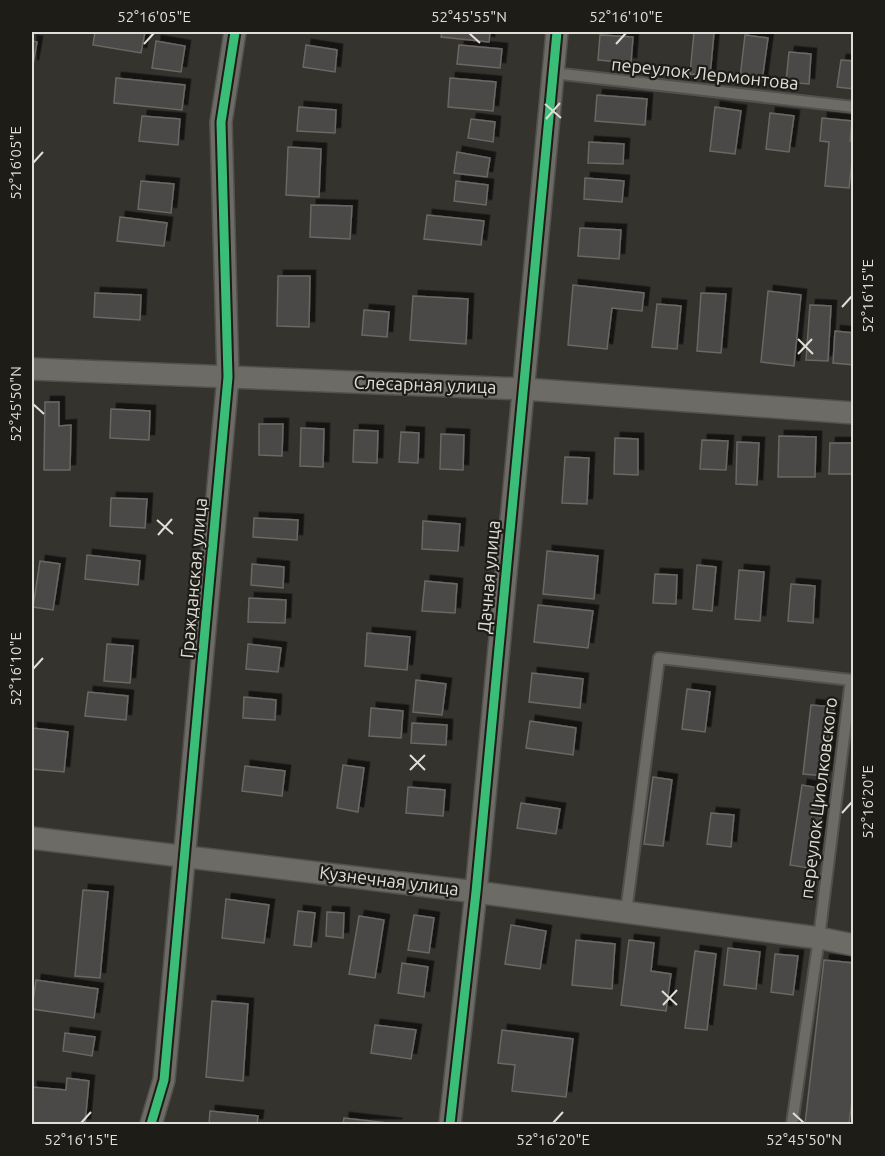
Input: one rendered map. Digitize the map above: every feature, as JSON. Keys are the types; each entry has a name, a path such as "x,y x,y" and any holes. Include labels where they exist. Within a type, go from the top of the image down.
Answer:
{"street":[{"name":"Гражданская улица","path":"151,1125 164,1080 228,377 221,122 235,32"},
{"name":"Дачная улица","path":"450,1125 476,892 557,32"},
{"name":"Слесарная улица","path":"32,369 524,389 854,413"},
{"name":"Кузнечная улица","path":"32,838 476,892 819,938 854,945"}],"lane":[{"name":"переулок Лермонтова","path":"553,73 854,107"},
{"name":"переулок Циолковского","path":"626,912 659,658 851,680 819,938"},
{"path":"792,1125 819,938"}],"building":[{"path":"95,32 145,32 141,53 93,45"},
{"path":"442,32 490,32 489,42 441,37"},
{"path":"694,32 714,33 710,76 690,74"},
{"path":"600,35 633,37 631,63 598,60"},
{"path":"745,35 768,38 762,81 740,78"},
{"path":"32,41 37,42 33,65 32,65"},
{"path":"156,41 185,46 181,72 152,68"},
{"path":"306,45 337,50 335,72 303,67"},
{"path":"459,45 502,49 500,68 457,64"},
{"path":"789,52 811,54 809,84 786,82"},
{"path":"841,60 854,61 854,89 837,87"},
{"path":"116,78 185,85 182,110 114,103"},
{"path":"450,78 496,82 493,111 448,107"},
{"path":"597,95 647,99 645,125 595,121"},
{"path":"299,107 336,110 335,133 297,131"},
{"path":"715,107 741,111 735,154 710,151"},
{"path":"770,113 794,116 789,152 766,149"},
{"path":"142,116 180,119 178,145 139,141"},
{"path":"822,118 852,121 850,141 854,141 854,144 849,188 825,186 829,142 820,141"},
{"path":"471,119 495,122 493,142 468,138"},
{"path":"589,142 624,144 623,164 588,163"},
{"path":"288,147 321,149 319,197 286,195"},
{"path":"457,152 490,158 487,177 454,173"},
{"path":"585,178 624,181 622,202 584,199"},
{"path":"141,181 174,184 171,213 138,209"},
{"path":"456,181 488,185 486,205 454,201"},
{"path":"311,205 352,206 350,239 310,237"},
{"path":"427,215 484,221 481,245 424,239"},
{"path":"120,217 167,223 164,246 117,241"},
{"path":"580,228 621,230 619,259 578,256"},
{"path":"278,276 310,276 309,327 277,326"},
{"path":"573,285 644,293 642,311 612,308 607,349 568,345"},
{"path":"768,291 801,295 794,366 761,362"},
{"path":"95,293 141,295 140,320 94,317"},
{"path":"701,293 726,294 721,353 697,351"},
{"path":"413,296 468,299 466,344 410,340"},
{"path":"657,304 681,306 677,349 652,347"},
{"path":"810,305 831,306 828,361 806,360"},
{"path":"364,310 389,312 387,337 362,335"},
{"path":"835,331 854,333 854,365 833,363"},
{"path":"45,402 59,402 59,426 71,425 70,470 44,470"},
{"path":"111,409 150,411 149,440 110,438"},
{"path":"259,424 283,424 282,456 259,455"},
{"path":"301,428 324,429 323,467 300,466"},
{"path":"354,430 378,431 377,463 353,462"},
{"path":"401,432 419,433 418,463 399,462"},
{"path":"441,434 464,435 463,470 440,469"},
{"path":"779,436 816,437 815,477 778,477"},
{"path":"615,438 638,439 638,475 614,474"},
{"path":"702,440 728,441 726,470 700,469"},
{"path":"737,442 759,443 757,485 736,484"},
{"path":"830,443 854,443 854,474 829,474"},
{"path":"565,457 589,458 587,504 562,503"},
{"path":"111,498 147,499 145,528 110,526"},
{"path":"254,518 298,520 297,540 253,537"},
{"path":"423,521 460,524 458,551 422,549"},
{"path":"547,551 598,556 594,599 543,594"},
{"path":"87,555 140,561 138,585 85,579"},
{"path":"40,561 60,564 53,610 33,607"},
{"path":"252,564 284,567 283,588 251,585"},
{"path":"697,565 716,567 712,611 693,609"},
{"path":"739,570 764,572 760,621 735,619"},
{"path":"655,574 677,575 676,604 653,603"},
{"path":"425,581 457,584 455,613 422,611"},
{"path":"791,584 815,586 813,623 788,621"},
{"path":"249,598 286,600 285,623 248,622"},
{"path":"538,605 593,611 588,648 534,642"},
{"path":"367,633 410,637 407,670 365,666"},
{"path":"107,644 133,646 130,683 104,681"},
{"path":"248,644 281,648 278,672 246,669"},
{"path":"532,673 583,679 580,708 529,702"},
{"path":"416,680 446,684 442,715 413,712"},
{"path":"687,689 710,692 705,732 682,729"},
{"path":"88,692 128,696 126,720 85,716"},
{"path":"244,697 276,700 275,720 243,718"},
{"path":"811,705 834,707 826,776 803,774"},
{"path":"371,708 403,711 401,738 369,736"},
{"path":"530,721 576,728 573,755 526,748"},
{"path":"412,723 447,725 446,745 411,743"},
{"path":"32,728 68,732 64,772 32,769"},
{"path":"343,765 364,768 358,812 337,808"},
{"path":"245,766 285,771 282,796 242,791"},
{"path":"653,777 672,780 663,846 644,844"},
{"path":"802,785 825,789 814,869 790,865"},
{"path":"408,787 445,790 443,816 406,813"},
{"path":"521,803 560,809 556,834 517,828"},
{"path":"711,813 734,815 731,847 707,844"},
{"path":"83,890 108,892 100,978 75,976"},
{"path":"226,899 269,905 264,943 222,938"},
{"path":"298,911 315,913 311,947 294,945"},
{"path":"327,912 344,913 343,938 326,936"},
{"path":"414,915 434,918 429,953 408,950"},
{"path":"359,916 384,920 375,978 349,974"},
{"path":"511,925 546,931 540,969 505,964"},
{"path":"576,940 615,944 612,989 572,985"},
{"path":"629,940 654,943 651,971 671,974 666,1011 621,1005"},
{"path":"728,948 760,952 756,989 724,985"},
{"path":"695,951 716,954 707,1030 685,1028"},
{"path":"775,954 798,956 793,995 771,992"},
{"path":"824,960 854,963 854,1085 849,1124 805,1124"},
{"path":"402,963 428,967 424,997 398,993"},
{"path":"36,980 98,989 94,1018 32,1009"},
{"path":"212,1001 248,1004 243,1081 206,1077"},
{"path":"375,1025 416,1030 411,1059 371,1053"},
{"path":"502,1030 573,1039 566,1097 512,1091 515,1065 498,1063"},
{"path":"65,1033 95,1037 92,1056 63,1051"},
{"path":"67,1078 89,1081 85,1124 32,1124 32,1087 66,1090"},
{"path":"210,1111 258,1116 257,1124 209,1124"},
{"path":"344,1118 397,1124 343,1124"}],"cycle path":[{"path":"151,1124 164,1080 228,377 221,122 235,32"},
{"path":"450,1124 476,892 557,32"}]}
